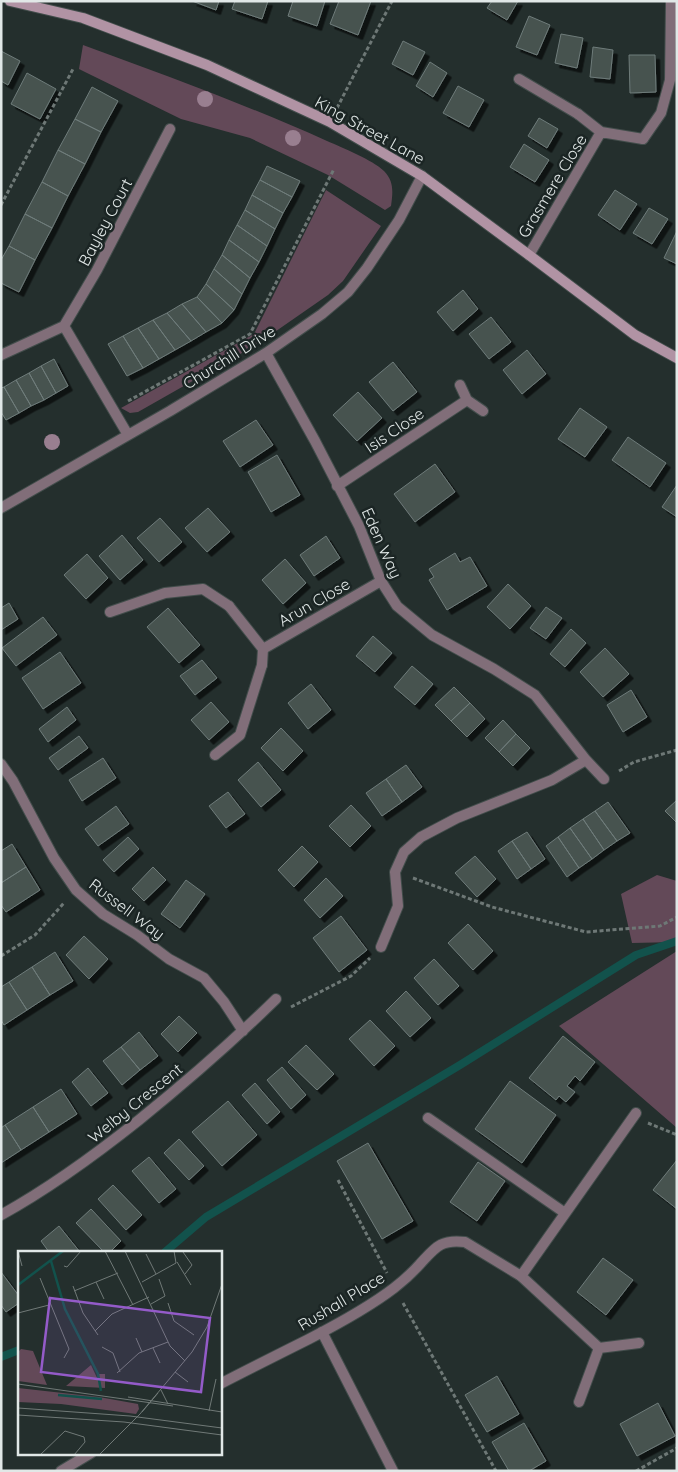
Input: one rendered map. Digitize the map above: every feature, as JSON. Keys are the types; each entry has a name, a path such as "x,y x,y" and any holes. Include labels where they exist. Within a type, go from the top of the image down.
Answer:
{"main road":[{"name":"King Street Lane","path":"10,1 83,18 207,65 330,122 422,176 636,335 677,358"}],"street":[{"name":"Grasmere Close","path":"519,79 578,114 601,132 643,139 661,113 670,80 671,1"},
{"name":"Bayley Court","path":"64,326 97,270 170,129"},
{"name":"Grasmere Close","path":"529,255 601,132"},
{"name":"Churchill Drive","path":"1,508 266,353 322,314 348,292 384,244 422,176"},
{"path":"1,355 64,326 128,435"},
{"name":"Eden Way","path":"266,353 360,526 381,582 397,606 432,635 494,669 535,695 586,760 604,779"},
{"path":"460,385 466,400 483,411"},
{"name":"Isis Close","path":"337,486 466,400"},
{"name":"Arun Close","path":"263,649 381,582"},
{"path":"110,612 165,594 203,589 229,606 263,649 262,665 240,735 215,755"},
{"path":"381,947 398,906 395,872 404,852 421,836 457,818 552,780 586,760"},
{"name":"Russell Way","path":"1,764 13,780 54,858 76,890 103,914 137,935 169,959 204,978 224,1002 242,1031"},
{"name":"Welby Crescent","path":"1,1215 17,1207 94,1156 169,1095 276,999"},
{"path":"521,1276 636,1113"},
{"path":"428,1118 565,1213"},
{"name":"Rushall Place","path":"221,1383 322,1332 370,1304 394,1288 422,1263 432,1250 439,1245 456,1241 465,1242 521,1276 599,1348"},
{"path":"322,1332 393,1471"},
{"path":"579,1402 599,1348 640,1343"},
{"path":"61,1471 88,1454"}],"path":[{"path":"330,122 392,1"},
{"path":"1,205 73,69"},
{"path":"113,410 250,334 334,169"},
{"path":"604,779 634,762 677,750"},
{"path":"395,872 492,907 586,932 660,926 677,918"},
{"path":"1,956 35,935 76,890"},
{"path":"285,1010 351,976 381,947"},
{"path":"636,1113 651,1125 677,1136"},
{"path":"338,1180 394,1288 496,1471"},
{"path":"636,1471 677,1448"}],"shaded area":[{"path":"83,45 236,103 365,158 384,171 390,179 392,191 391,206 385,210 328,175 250,138 181,119 79,69"},
{"path":"326,190 381,226 343,281 328,295 256,345 138,412 130,413 121,408 254,334"},
{"path":"657,875 677,881 677,942 632,943 621,894"},
{"path":"677,951 677,1128 559,1026"}],"building":[{"path":"192,1 219,1 216,10"},
{"path":"235,1 268,1 262,19 232,9"},
{"path":"293,1 325,1 317,26 288,16"},
{"path":"339,1 371,1 358,35 330,24"},
{"path":"492,1 518,1 507,20 487,8"},
{"path":"529,16 550,25 537,55 516,47"},
{"path":"561,34 583,38 577,68 555,63"},
{"path":"403,41 425,52 413,75 392,64"},
{"path":"593,47 613,50 610,79 590,77"},
{"path":"1,51 20,61 8,85 1,81"},
{"path":"629,55 655,55 656,92 630,93"},
{"path":"430,62 447,73 433,97 416,86"},
{"path":"27,73 56,89 40,119 11,104"},
{"path":"458,86 484,100 469,127 443,113"},
{"path":"92,87 118,101 101,132 75,119"},
{"path":"539,118 558,129 547,148 528,136"},
{"path":"75,119 101,132 85,164 58,150"},
{"path":"524,144 549,160 535,182 510,167"},
{"path":"58,150 85,164 68,196 42,182"},
{"path":"267,166 300,181 292,197 260,180"},
{"path":"260,180 292,197 283,213 252,195"},
{"path":"42,182 68,196 52,228 25,214"},
{"path":"615,190 637,204 620,230 598,215"},
{"path":"252,195 283,213 275,229 245,210"},
{"path":"649,208 668,219 652,244 633,233"},
{"path":"245,210 275,229 267,246 237,225"},
{"path":"25,214 52,228 35,260 9,246"},
{"path":"237,225 267,246 259,262 229,240"},
{"path":"677,231 677,264 664,258"},
{"path":"229,240 259,262 250,278 222,255"},
{"path":"9,246 35,260 19,292 1,283 1,260"},
{"path":"222,255 250,278 242,294 214,269"},
{"path":"214,269 242,294 234,310 206,284"},
{"path":"206,284 234,310 222,323 197,297"},
{"path":"463,290 478,309 453,331 437,312"},
{"path":"197,297 222,323 206,332 182,304"},
{"path":"182,304 206,332 191,341 167,313"},
{"path":"167,313 191,341 175,350 153,320"},
{"path":"491,317 511,342 489,359 469,334"},
{"path":"153,320 175,350 159,359 138,328"},
{"path":"138,328 159,359 143,368 123,336"},
{"path":"123,336 143,368 127,376 108,344"},
{"path":"527,350 546,374 522,394 503,370"},
{"path":"54,359 68,386 56,393 41,366"},
{"path":"393,362 417,392 393,411 369,382"},
{"path":"41,366 56,393 44,400 29,373"},
{"path":"29,373 44,400 31,406 16,380"},
{"path":"16,380 31,406 19,413 4,387"},
{"path":"4,387 19,413 6,420 1,412 1,388"},
{"path":"358,392 382,418 357,441 333,415"},
{"path":"580,408 607,427 585,457 558,439"},
{"path":"256,420 273,445 240,467 223,441"},
{"path":"628,437 666,463 650,487 612,460"},
{"path":"277,455 300,495 271,512 248,472"},
{"path":"435,464 455,492 415,522 394,494"},
{"path":"677,485 677,517 662,507"},
{"path":"208,508 230,532 207,552 185,528"},
{"path":"160,518 182,542 159,562 137,538"},
{"path":"122,535 143,560 120,580 99,556"},
{"path":"326,536 340,558 314,576 300,555"},
{"path":"455,553 460,562 470,557 487,586 447,610 429,580 434,577 429,569"},
{"path":"87,554 108,578 86,599 64,575"},
{"path":"285,559 306,583 283,604 262,580"},
{"path":"508,584 531,606 510,629 487,607"},
{"path":"9,603 18,619 1,630 1,608"},
{"path":"546,607 562,618 546,639 530,628"},
{"path":"168,608 200,645 179,663 147,627"},
{"path":"43,617 57,635 16,666 2,648"},
{"path":"571,629 586,643 565,667 550,654"},
{"path":"373,636 392,653 375,672 356,656"},
{"path":"605,648 629,674 603,697 580,672"},
{"path":"60,652 81,683 43,709 22,678"},
{"path":"202,660 217,678 195,695 180,676"},
{"path":"412,666 433,684 415,705 394,687"},
{"path":"311,684 331,710 308,729 288,703"},
{"path":"454,687 470,703 451,721 435,705"},
{"path":"631,690 647,717 623,732 607,705"},
{"path":"211,702 229,722 209,740 191,720"},
{"path":"470,703 485,719 467,737 451,721"},
{"path":"67,707 76,720 48,742 39,729"},
{"path":"503,720 516,734 499,752 485,738"},
{"path":"281,728 303,751 283,771 261,748"},
{"path":"516,734 530,748 513,766 499,752"},
{"path":"79,736 88,748 58,770 49,758"},
{"path":"103,758 116,778 82,801 69,780"},
{"path":"258,762 281,790 261,807 238,780"},
{"path":"406,765 422,787 402,802 386,779"},
{"path":"386,779 402,802 382,816 366,793"},
{"path":"228,792 245,814 226,828 209,806"},
{"path":"677,800 677,823 665,811"},
{"path":"608,802 630,833 617,841 595,811"},
{"path":"351,805 371,826 350,847 329,826"},
{"path":"116,806 129,824 98,846 85,829"},
{"path":"595,811 617,841 604,850 583,819"},
{"path":"583,819 604,850 592,859 570,828"},
{"path":"570,828 592,859 579,868 558,837"},
{"path":"527,832 545,859 531,869 512,841"},
{"path":"128,837 139,849 114,872 103,860"},
{"path":"558,837 579,868 567,877 546,846"},
{"path":"512,841 531,869 517,879 498,851"},
{"path":"12,844 26,867 1,883 1,851"},
{"path":"302,846 318,862 294,887 278,870"},
{"path":"475,856 496,879 477,897 455,873"},
{"path":"26,867 40,890 6,912 1,905 1,883"},
{"path":"153,867 166,880 144,901 132,889"},
{"path":"326,878 343,896 320,918 304,900"},
{"path":"186,880 205,894 180,928 161,914"},
{"path":"341,916 367,950 339,972 313,938"},
{"path":"468,924 493,951 473,970 448,943"},
{"path":"84,936 108,959 89,979 66,955"},
{"path":"55,952 73,981 50,995 32,967"},
{"path":"434,959 459,986 438,1005 414,978"},
{"path":"32,967 50,995 27,1010 9,982"},
{"path":"9,982 27,1010 4,1025 1,1020 1,987"},
{"path":"406,991 431,1018 410,1037 386,1011"},
{"path":"179,1016 197,1033 178,1052 161,1034"},
{"path":"370,1020 395,1046 374,1066 349,1039"},
{"path":"139,1032 158,1056 140,1070 121,1047"},
{"path":"563,1036 595,1062 580,1081 575,1076 567,1086 575,1092 566,1102 559,1096 556,1100 529,1078"},
{"path":"306,1045 334,1074 317,1090 288,1062"},
{"path":"121,1047 140,1070 122,1085 103,1061"},
{"path":"282,1067 306,1095 291,1109 267,1080"},
{"path":"88,1068 108,1093 91,1106 72,1082"},
{"path":"510,1081 556,1115 522,1163 475,1129"},
{"path":"255,1083 280,1112 267,1124 242,1095"},
{"path":"61,1089 77,1114 49,1132 33,1107"},
{"path":"228,1101 257,1135 222,1166 192,1132"},
{"path":"33,1107 49,1132 21,1150 5,1125"},
{"path":"5,1125 21,1150 1,1163 1,1128"},
{"path":"179,1139 204,1166 189,1180 164,1153"},
{"path":"368,1143 413,1221 382,1239 337,1161"},
{"path":"149,1157 176,1189 159,1203 132,1171"},
{"path":"677,1160 677,1209 653,1190"},
{"path":"478,1162 505,1181 477,1221 450,1202"},
{"path":"113,1185 142,1215 126,1230 98,1199"},
{"path":"91,1209 121,1241 111,1251 103,1251 76,1223"},
{"path":"59,1226 79,1251 48,1251 41,1241"},
{"path":"603,1258 633,1280 606,1315 577,1292"},
{"path":"1,1272 18,1295 18,1304 6,1312 1,1305"},
{"path":"497,1376 519,1414 487,1432 465,1395"},
{"path":"658,1403 675,1436 637,1456 620,1424"},
{"path":"524,1423 546,1461 529,1471 509,1471 492,1442"}],"waterway":[{"path":"166,1251 206,1217 460,1065 636,955 677,941"},
{"path":"1,1357 18,1350"}]}
